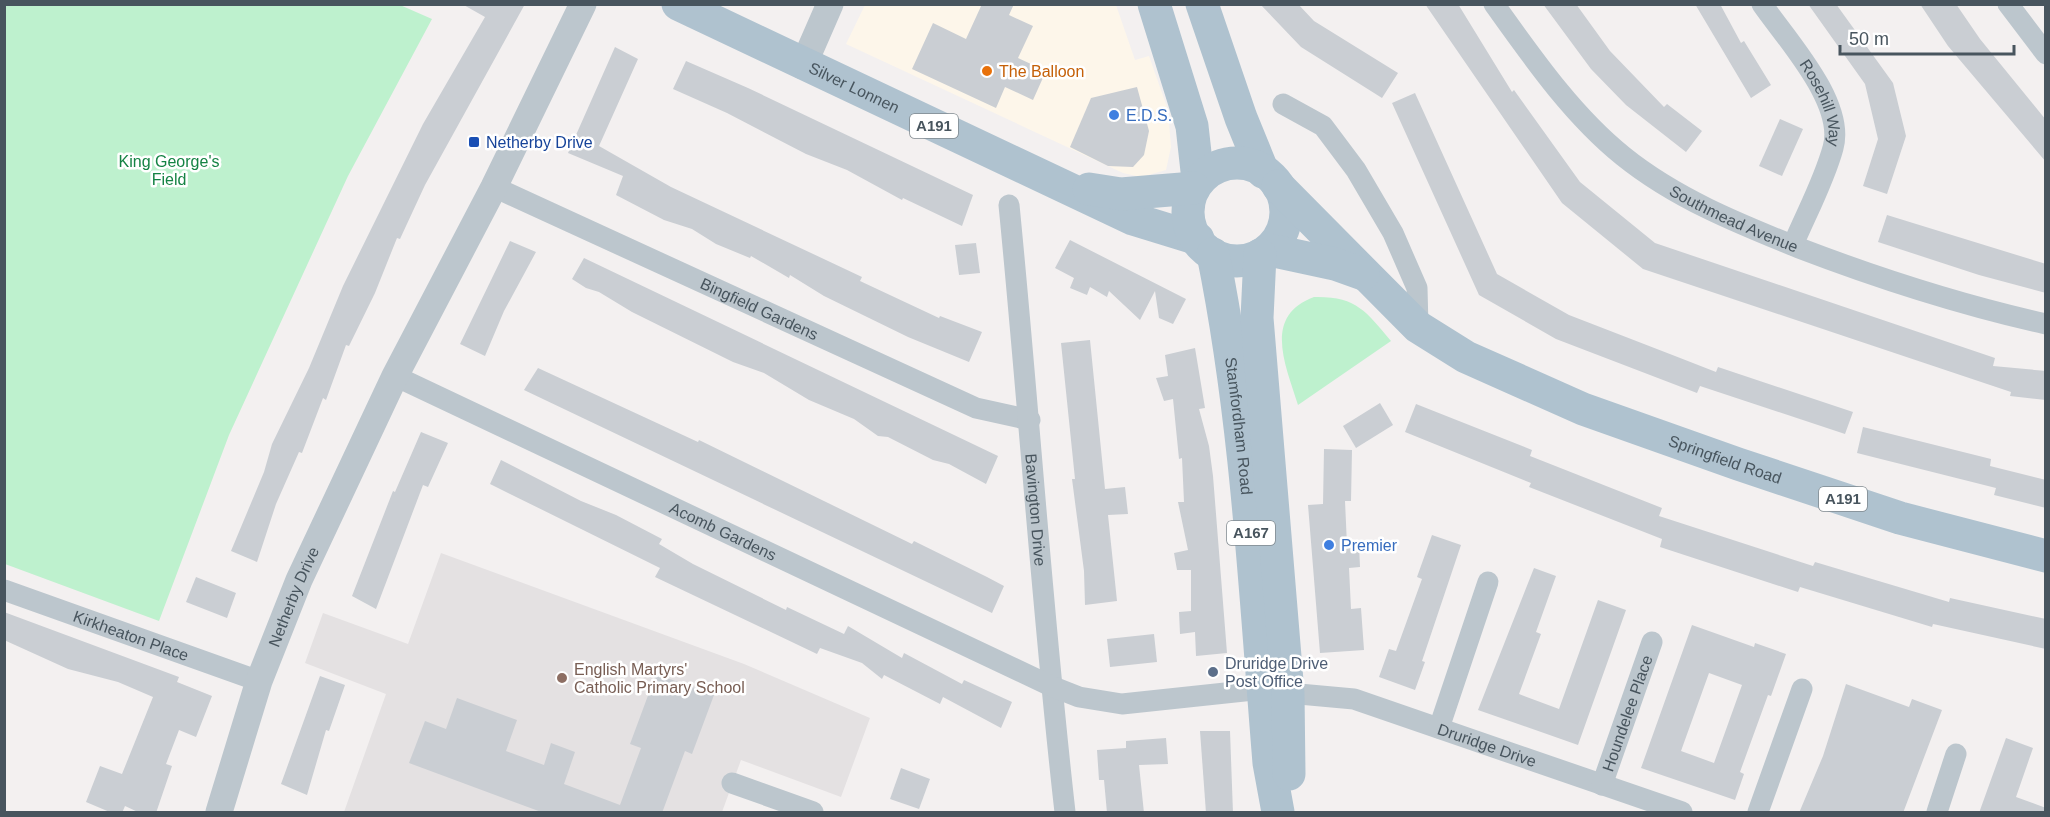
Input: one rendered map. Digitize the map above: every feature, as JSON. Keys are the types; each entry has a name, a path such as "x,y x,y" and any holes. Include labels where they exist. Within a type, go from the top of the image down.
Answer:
{"main road":[{"name":"Silver Lonnen","path":"678,4 803,66 1064,185 1133,219 1205,247"},
{"path":"1154,4 1192,126 1196,184 1190,213 1205,247 1236,261 1265,253 1283,230 1286,207 1241,118 1202,4"},
{"path":"1196,184 1222,165 1244,164 1271,179"},
{"name":"Springfield Road","path":"1271,179 1418,327 1466,357 1584,409 1738,464 1900,518 2046,556"},
{"name":"Silver Lonnen","path":"1064,185 1121,194 1196,184"},
{"name":"Stamfordham Road","path":"1205,247 1226,319 1275,691 1290,766 1286,813"},
{"name":"Springfield Road","path":"1265,253 1335,264 1365,274"},
{"name":"Stamfordham Road","path":"1265,253 1257,318 1275,691 1269,763 1278,813"}],"street":[{"name":"Netherby Drive","path":"219,813 259,681 299,580 395,376 494,187 583,4"},
{"path":"803,66 830,4"},
{"name":"Southmead Avenue","path":"1494,4 1566,96 1623,156 1681,195 1733,222 1872,276 1971,307 2046,324"},
{"name":"Rosehill Way","path":"1762,4 1822,90 1834,118 1834,146 1793,245"},
{"path":"2008,4 2046,54"},
{"path":"1283,104 1323,126 1356,170 1393,233 1417,288 1418,327"},
{"name":"Bingfield Gardens","path":"494,187 976,408 1030,420"},
{"name":"Bavington Drive","path":"1009,205 1030,420 1051,687 1065,813"},
{"name":"Acomb Gardens","path":"395,376 1051,687 1078,697 1122,704 1275,691"},
{"path":"1439,728 1488,582"},
{"name":"Kirkheaton Place","path":"4,590 259,681"},
{"name":"Houndelee Place","path":"1602,785 1652,642"},
{"path":"1758,813 1802,688"},
{"name":"Druridge Drive","path":"1275,691 1354,699 1680,812"},
{"path":"1937,813 1956,754"},
{"path":"732,783 813,813"}],"shaded area":[{"path":"865,5 1116,5 1135,60 1149,56 1168,110 1171,147 1166,170 1141,177 1123,173 846,44"},
{"name":"English Martyrs' Catholic Primary School","path":"441,553 744,664 870,718 841,797 741,760 722,812 344,812 386,694 305,663 323,613 408,644"}],"green space":[{"name":"King George's Field","path":"5,5 400,5 432,19 348,176 229,435 159,621 5,564"},
{"path":"1314,297 1340,299 1359,307 1391,341 1298,405 1284,359 1283,329 1288,316 1298,305"}],"building":[{"path":"462,4 525,4 425,185 400,239 397,238 375,293 349,346 346,345 326,400 323,398 302,453 299,452 276,504 257,562 231,551 264,472 272,444 309,368 343,286 423,124 485,17"},
{"path":"982,4 1014,4 1009,15 1033,26 1018,58 1046,71 1033,100 1005,87 996,108 912,69 933,23 966,39"},
{"path":"1260,4 1298,4 1314,21 1398,73 1382,98 1301,47"},
{"path":"1425,4 1458,4 1512,92 1514,90 1580,182 1655,243 1995,358 1993,366 2046,371 2046,400 2010,396 2011,392 1643,269 1562,203"},
{"path":"1543,4 1576,4 1610,51 1664,107 1667,104 1702,131 1686,152 1626,105 1591,69"},
{"path":"1695,4 1720,4 1741,43 1744,41 1771,85 1751,98"},
{"path":"1808,4 1836,4 1893,83 1906,136 1887,194 1863,186 1878,139 1865,84"},
{"path":"1920,4 1956,4 1980,39 2046,120 2046,162 1948,46"},
{"path":"615,47 638,59 599,146 671,187 862,277 860,281 939,318 940,316 982,332 969,362 908,337 824,296 790,275 789,278 751,256 750,258 716,244 692,229 664,220 616,195 623,176 568,153"},
{"path":"686,61 973,195 962,226 903,198 902,200 847,170 806,154 727,113 673,89"},
{"name":"E.D.S.","path":"1137,87 1149,131 1144,155 1133,167 1108,166 1070,147 1091,98"},
{"path":"1415,93 1497,274 1569,315 1716,372 1718,367 1853,412 1845,434 1700,386 1697,393 1556,339 1479,295 1392,103"},
{"path":"1780,119 1803,129 1782,176 1759,166"},
{"path":"1887,215 2046,264 2046,293 1979,275 1878,242"},
{"path":"1070,240 1186,299 1173,324 1159,318 1155,291 1140,320 1109,291 1107,297 1090,287 1087,295 1070,288 1074,278 1055,268"},
{"path":"510,241 536,252 504,311 485,356 460,344"},
{"path":"976,243 980,273 959,275 955,245"},
{"path":"584,258 998,456 986,484 949,464 933,460 888,437 878,436 854,419 809,400 764,373 733,362 632,312 599,292 586,288 572,279"},
{"path":"1090,340 1105,489 1125,487 1128,514 1108,515 1117,601 1085,605 1084,571 1072,479 1075,479 1061,343"},
{"path":"1195,348 1205,408 1199,409 1209,446 1213,476 1227,653 1196,656 1195,632 1180,634 1179,612 1191,611 1191,570 1177,570 1174,553 1188,550 1178,502 1184,502 1182,458 1179,459 1173,399 1164,401 1156,378 1168,376 1165,355"},
{"path":"538,368 698,442 699,440 912,544 914,541 1004,586 992,613 524,390"},
{"path":"1380,403 1393,425 1356,448 1343,426"},
{"path":"1416,404 1532,450 1530,456 1662,508 1659,516 1813,566 1815,562 1949,602 1950,598 2046,619 2046,649 1933,624 1932,627 1800,587 1798,592 1660,547 1662,539 1529,487 1531,483 1405,432"},
{"path":"1863,427 1991,459 1990,466 2046,480 2046,508 1994,495 1996,488 1857,453"},
{"path":"421,432 448,443 428,487 423,485 376,609 352,596 393,491 395,492"},
{"path":"1324,449 1352,450 1351,501 1345,501 1347,545 1359,544 1360,567 1349,568 1351,609 1361,608 1364,650 1320,653 1308,505 1323,504"},
{"path":"501,460 662,539 659,544 693,564 786,610 787,607 844,634 848,626 902,658 904,653 962,684 964,680 1012,702 1001,728 943,697 940,704 884,675 882,679 862,663 820,648 817,654 655,577 660,568 490,484"},
{"path":"1432,535 1461,545 1422,661 1425,662 1415,690 1379,677 1389,649 1396,651 1422,579 1417,577"},
{"path":"1534,568 1556,576 1536,632 1541,634 1519,694 1559,709 1598,600 1626,610 1578,745 1478,710"},
{"path":"196,577 236,593 227,618 186,602"},
{"path":"4,612 179,677 177,682 212,696 196,737 179,730 166,764 172,766 156,813 140,813 125,806 122,813 112,813 86,802 100,766 122,774 153,697 118,682 68,669 4,640"},
{"path":"1692,625 1754,647 1755,643 1786,654 1771,696 1768,695 1740,772 1744,774 1735,800 1641,768","holes":["1709,673 1742,685 1714,763 1681,751"]},
{"path":"1154,634 1157,662 1110,667 1107,639"},
{"path":"656,674 714,695 692,754 685,751 662,813 544,813 409,763 425,721 446,729 457,698 517,720 506,751 544,765 551,743 575,752 564,784 620,805 641,748 630,744"},
{"path":"320,676 345,685 329,731 326,730 307,795 281,784"},
{"path":"1846,684 1909,707 1912,699 1942,710 1903,813 1799,813 1823,756"},
{"path":"1200,731 1230,731 1233,813 1206,813"},
{"path":"1166,738 1168,764 1139,765 1144,813 1107,813 1104,780 1099,780 1097,750 1126,748 1126,741"},
{"path":"2006,738 2033,748 2016,797 2046,808 2046,813 1979,813"},
{"path":"901,768 930,779 919,809 890,799"}],"place":[{"name":"The Balloon","path":"987,71"},
{"name":"E.D.S.","path":"1114,115"},
{"name":"Netherby Drive","path":"474,142"},
{"name":"Premier","path":"1329,545"},
{"name":"Druridge Drive Post Office","path":"1213,672"},
{"name":"English Martyrs' Catholic Primary School","path":"562,678"}]}
